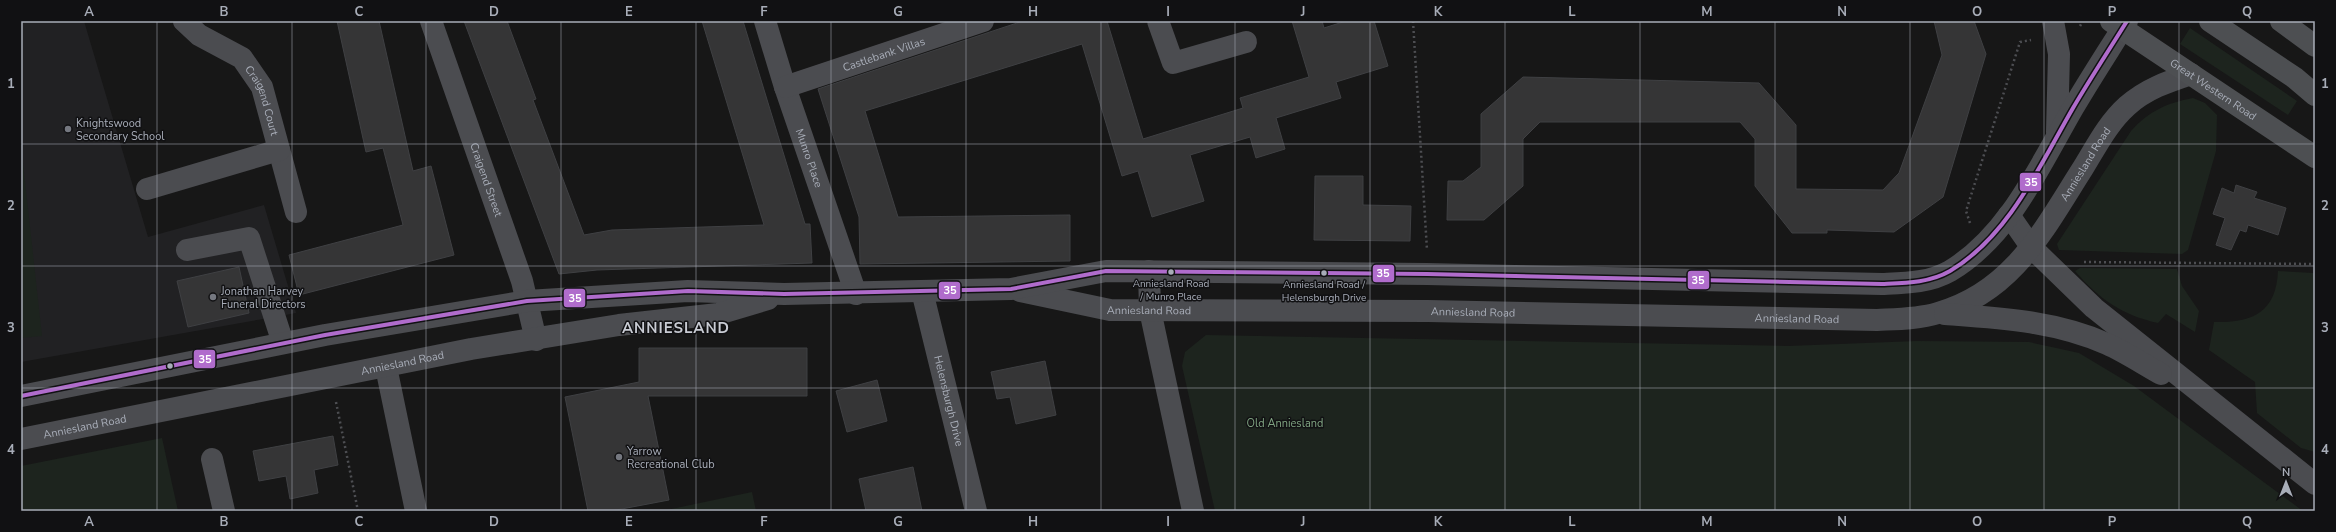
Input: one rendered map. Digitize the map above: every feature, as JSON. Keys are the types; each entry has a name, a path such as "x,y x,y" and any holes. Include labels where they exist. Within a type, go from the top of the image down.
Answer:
{"main road":[{"path":"2210,21 2295,78 2315,95"},
{"path":"2281,21 2315,46"},
{"name":"Great Western Road","path":"2120,24 2191,74 2315,157"}],"street":[{"name":"Craigend Court","path":"184,21 199,35 242,58 262,87 296,212"},
{"name":"Craigend Street","path":"431,21 522,281 536,340"},
{"name":"Munro Place","path":"765,21 785,87 856,294"},
{"name":"Castlebank Villas","path":"785,87 983,21"},
{"path":"1158,21 1173,63 1246,42"},
{"path":"2053,21 2059,54 2057,136"},
{"name":"Anniesland Road","path":"21,396 283,343 527,301 688,291 784,294 856,294 1011,289 1106,271 1428,274 1882,284 1912,283 1937,277 1950,270 1976,251 2009,215 2057,136 2120,24"},
{"name":"Anniesland Road","path":"1937,314 1967,302 1986,292 2002,280 2032,248 2115,118 2135,99 2155,86 2191,74"},
{"path":"147,189 280,150"},
{"path":"2009,215 2032,248 2094,308 2211,402 2305,470 2315,484"},
{"path":"187,250 249,238 283,343"},
{"path":"1149,271 1150,310 1193,511"},
{"name":"Anniesland Road","path":"1011,289 1110,310 1436,311 1877,320 1937,314 2031,322 2065,329 2107,344 2211,402"},
{"name":"Helensburgh Drive","path":"922,291 976,511"},
{"name":"Anniesland Road","path":"21,439 471,349 536,340 619,325 718,314 784,294"},
{"path":"386,367 416,511"},
{"path":"212,459 224,511"}],"path":[{"path":"1413,21 1428,274"},
{"path":"2055,271 2068,262 2315,264"},
{"path":"331,378 358,511"}],"shaded area":[{"name":"Knightswood Secondary School","path":"21,21 84,21 148,237 264,205 296,313 21,362"}],"green space":[{"path":"2190,28 2297,101 2288,115 2180,44"},
{"path":"2193,98 2205,103 2217,115 2216,151 2188,250 2182,254 2059,250 2057,244 2131,131 2145,118 2159,109 2175,102"},
{"path":"21,145 42,336 21,338"},
{"path":"2080,268 2177,269 2182,286 2199,311 2195,332 2166,314 2158,323 2145,320 2122,310 2102,298 2084,281 2075,271"},
{"path":"2278,271 2313,273 2315,275 2315,452 2301,448 2257,413 2255,382 2209,350 2214,322 2228,322 2250,317 2260,313 2267,306 2276,285"},
{"name":"Old Anniesland","path":"1206,335 1788,346 1917,341 2029,342 2079,353 2134,386 2303,511 1215,511 1182,366 1185,352"},
{"path":"162,438 178,511 21,511 21,466"},
{"path":"752,492 756,511 662,511"}],"building":[{"path":"337,21 379,21 413,171 431,166 454,255 299,295 289,255 403,225 383,148 366,152"},
{"path":"464,21 507,21 536,99 533,100 584,235 612,230 764,225 702,21 743,21 805,224 810,224 812,263 597,270 559,274"},
{"path":"1023,21 1107,21 1143,139 1243,108 1240,98 1309,77 1292,21 1322,21 1324,28 1346,21 1374,21 1388,66 1336,82 1341,98 1276,118 1285,149 1256,158 1250,137 1190,155 1204,201 1152,217 1138,171 1122,176 1082,44 865,111 898,217 1070,215 1070,261 860,264 859,217 818,89"},
{"path":"1934,21 1974,21 1986,54 1943,197 1894,232 1827,230 1827,233 1792,233 1755,186 1755,139 1740,122 1540,122 1523,139 1523,186 1484,220 1447,220 1448,181 1463,181 1481,167 1481,114 1523,77 1759,83 1796,125 1796,189 1883,190 1899,173 1942,55"},
{"path":"1315,176 1363,176 1363,205 1411,206 1410,241 1314,240"},
{"path":"2236,185 2257,192 2254,198 2286,208 2278,235 2248,225 2246,232 2240,230 2231,250 2216,245 2225,218 2213,214 2222,188 2234,193"},
{"name":"Jonathan Harvey Funeral Directors","path":"239,267 249,313 188,327 177,281"},
{"path":"639,348 807,348 807,396 648,396 669,500 611,511 588,511 565,397 639,382"},
{"path":"1045,361 1056,415 1016,424 1010,397 997,399 991,372"},
{"path":"877,380 887,421 847,432 836,391"},
{"path":"333,436 338,465 314,470 318,493 290,499 286,476 259,481 253,451"},
{"path":"913,467 922,511 866,511 859,479"}],"transit line":[{"name":"35","path":"21,396 325,335 527,301 688,291 784,294 1011,289 1106,271 1427,274 1882,284 1908,283 1925,280 1950,271 1971,256 1989,239 2006,219 2021,198 2079,97 2127,21"}],"place":[{"name":"Knightswood Secondary School","path":"68,129"},
{"name":"Anniesland Road / Munro Place","path":"1171,272"},
{"name":"Anniesland Road / Helensburgh Drive","path":"1324,273"},
{"name":"Jonathan Harvey Funeral Directors","path":"213,297"},
{"name":"Yarrow Recreational Club","path":"619,457"}],"district":[{"name":"ANNIESLAND","path":"676,328"}]}
